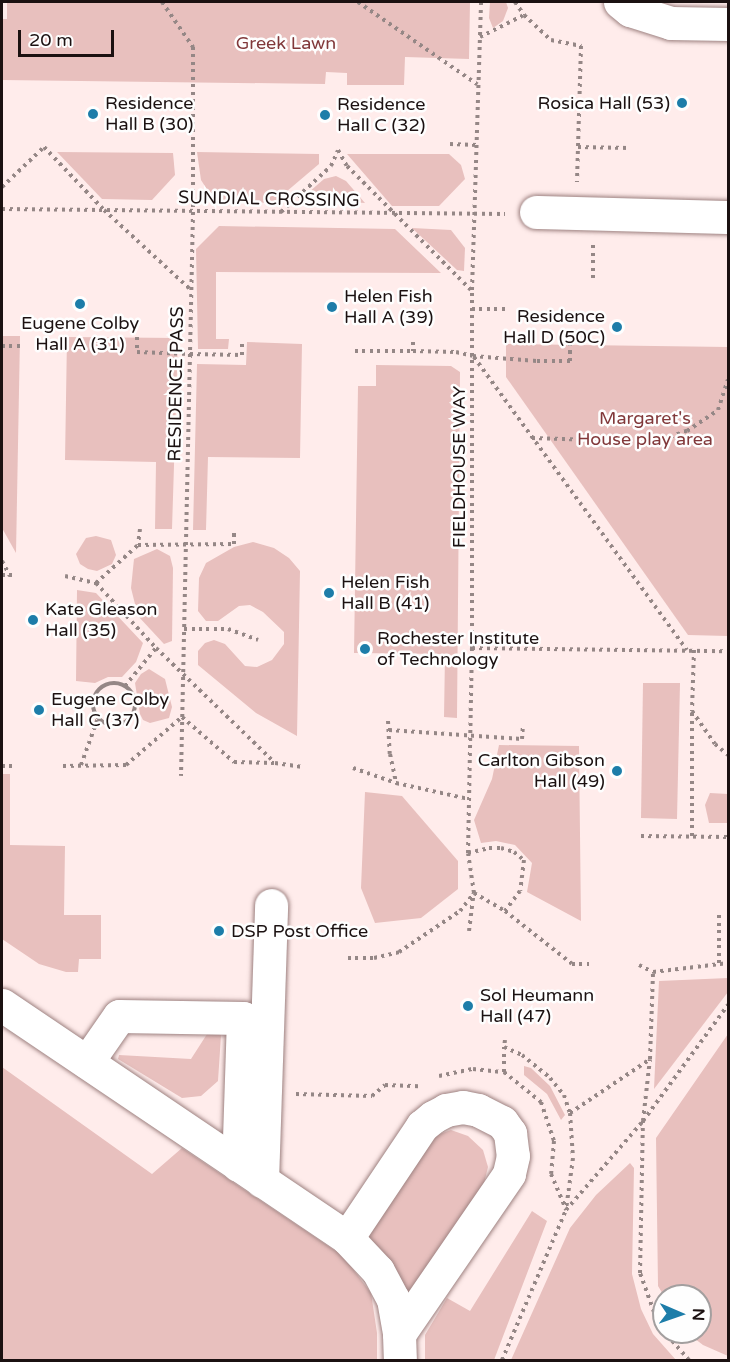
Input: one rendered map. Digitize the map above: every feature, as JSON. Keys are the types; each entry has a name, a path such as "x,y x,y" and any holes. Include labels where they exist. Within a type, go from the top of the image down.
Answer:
{"street":[{"path":"620,2 630,10 671,23 729,24"},
{"path":"536,212 585,226 729,217"},
{"path":"250,1173 270,905"},
{"path":"2,1005 347,1238 378,1271 393,1299 400,1347"},
{"path":"87,1062 119,1016 243,1018 250,1173"},
{"path":"347,1238 422,1126 433,1117 446,1110 470,1109 502,1122 510,1133 513,1156 509,1174 400,1347"}],"path":[{"name":"RESIDENCE PASS","path":"162,2 193,47 193,212 181,776"},
{"path":"358,2 478,84"},
{"name":"FIELDHOUSE WAY","path":"469,931 474,893 468,854 472,648 472,290 481,2"},
{"path":"515,2 524,15 551,40 581,46 578,147 592,278"},
{"path":"480,36 524,15"},
{"path":"450,144 477,145"},
{"path":"2,187 44,147 104,210 190,290"},
{"path":"578,147 629,148"},
{"path":"280,213 331,166 338,150 347,166 472,290"},
{"name":"SUNDIAL CROSSING","path":"2,209 475,215 536,212"},
{"path":"472,309 507,309"},
{"path":"137,337 137,352 242,355 242,339"},
{"path":"413,342 413,351"},
{"path":"355,351 456,352 473,356 570,361 570,345"},
{"path":"2,346 20,346"},
{"path":"473,356 687,650"},
{"path":"532,438 656,442 687,431 718,410 729,380"},
{"path":"96,583 138,545 140,529"},
{"path":"138,545 234,544 234,530"},
{"path":"2,561 10,576"},
{"path":"2,575 16,575"},
{"path":"65,576 96,583 156,648 275,763"},
{"path":"183,629 228,629 258,640"},
{"path":"125,686 156,648"},
{"path":"472,648 729,651"},
{"path":"692,837 694,650"},
{"path":"110,684 125,686 130,690 135,702 129,720 116,726 109,725 98,718 93,705 98,691 110,684"},
{"path":"692,711 715,744 729,755"},
{"path":"63,766 126,765 182,717 234,762 275,763 303,767"},
{"path":"81,765 98,718"},
{"path":"388,721 396,783"},
{"path":"389,730 522,739 523,724"},
{"path":"2,766 14,766"},
{"path":"353,768 396,783 469,799"},
{"path":"641,836 729,837"},
{"path":"468,854 489,848 501,848 524,860 520,891 506,911"},
{"path":"348,958 374,958 399,952 460,911 474,893 506,911 572,964 589,964"},
{"path":"719,915 719,964"},
{"path":"639,965 653,972 729,963"},
{"path":"653,972 650,1059 643,1121 640,1274 659,1326 689,1360"},
{"path":"566,1210 643,1121 729,1005"},
{"path":"504,1072 505,1040"},
{"path":"502,1360 566,1210 573,1158 570,1113 564,1095 550,1078 522,1055 504,1047"},
{"path":"570,1113 650,1059"}],"green space":[{"name":"Greek Lawn","path":"7,2 470,2 469,59 405,57 404,85 347,85 347,73 326,72 325,84 2,80 2,19 7,19"},
{"path":"490,2 506,2 508,8 503,21 493,28 489,18"},
{"path":"57,152 173,153 175,175 152,200 102,199"},
{"path":"197,152 319,154 319,164 273,203 223,201 210,194 201,180"},
{"path":"347,154 449,154 461,165 465,179 439,206 392,206"},
{"path":"336,176 346,181 365,203 301,199 324,179"},
{"path":"219,226 395,229 441,273 216,272 216,339 229,339 228,349 198,349 196,249"},
{"path":"412,228 451,230 465,248 464,271 457,270"},
{"path":"2,336 20,336 16,553 2,528"},
{"path":"67,337 178,338 172,529 155,529 156,462 65,460"},
{"path":"247,342 302,344 300,458 208,457 206,530 193,530 197,364 246,365"},
{"name":"Margaret's House play area","path":"506,344 728,347 728,636 688,635 506,377"},
{"path":"376,365 451,366 460,372 457,718 444,717 445,654 354,653 358,386 376,386"},
{"path":"96,536 111,540 116,555 112,564 97,571 80,564 76,554 86,538"},
{"path":"253,542 274,548 289,558 300,571 297,736 256,713 198,665 198,651 205,643 214,640 225,644 245,666 257,667 272,660 284,644 284,632 263,612 250,605 239,606 218,621 206,621 198,611 199,578 206,563 234,547"},
{"path":"157,549 170,556 173,568 172,641 164,644 138,616 131,588 134,559"},
{"path":"77,590 96,593 143,643 136,662 122,677 108,677 95,683 76,681"},
{"path":"149,669 165,679 172,707 169,718 150,723 143,720 140,714 135,683 141,674"},
{"path":"643,683 680,683 677,819 641,818"},
{"path":"499,745 579,746 581,921 527,892 532,863 515,845 496,841 481,843 474,820 492,779"},
{"path":"2,774 10,774 10,845 65,846 64,915 101,915 101,959 79,959 78,972 66,972 39,964 2,939"},
{"path":"365,792 402,796 458,861 458,889 421,918 375,923 361,888"},
{"path":"710,793 728,794 728,823 709,823 705,805"},
{"path":"728,978 728,992 654,1089 659,981"},
{"path":"209,1031 217,1031 221,1035 218,1081 201,1096 182,1098 118,1059 119,1055 191,1059"},
{"path":"728,1034 728,1356 702,1344 712,1344 712,1284 658,1284 656,1138"},
{"path":"524,1066 531,1068 550,1086 565,1115 561,1120 547,1094 524,1075"},
{"path":"2,1067 152,1174 182,1148 343,1256 371,1293 377,1333 377,1360 2,1360"},
{"path":"451,1130 468,1136 483,1150 488,1167 483,1187 410,1291 403,1288 366,1234 431,1137"},
{"path":"630,1163 634,1168 632,1274 641,1309 652,1332 652,1344 662,1344 676,1360 511,1360 570,1228 596,1195"},
{"path":"532,1211 547,1221 494,1360 425,1360 425,1335 447,1298 470,1311"}],"place":[{"name":"Rosica Hall (53)","path":"682,103"},
{"name":"Residence Hall B (30)","path":"93,114"},
{"name":"Residence Hall C (32)","path":"325,115"},
{"name":"Eugene Colby Hall A (31)","path":"80,304"},
{"name":"Helen Fish Hall A (39)","path":"332,307"},
{"name":"Residence Hall D (50C)","path":"617,327"},
{"name":"Helen Fish Hall B (41)","path":"329,593"},
{"name":"Kate Gleason Hall (35)","path":"33,620"},
{"name":"Rochester Institute of Technology","path":"365,649"},
{"name":"Eugene Colby Hall C (37)","path":"39,710"},
{"name":"Carlton Gibson Hall (49)","path":"617,771"},
{"name":"DSP Post Office","path":"219,931"},
{"name":"Sol Heumann Hall (47)","path":"468,1006"}]}
